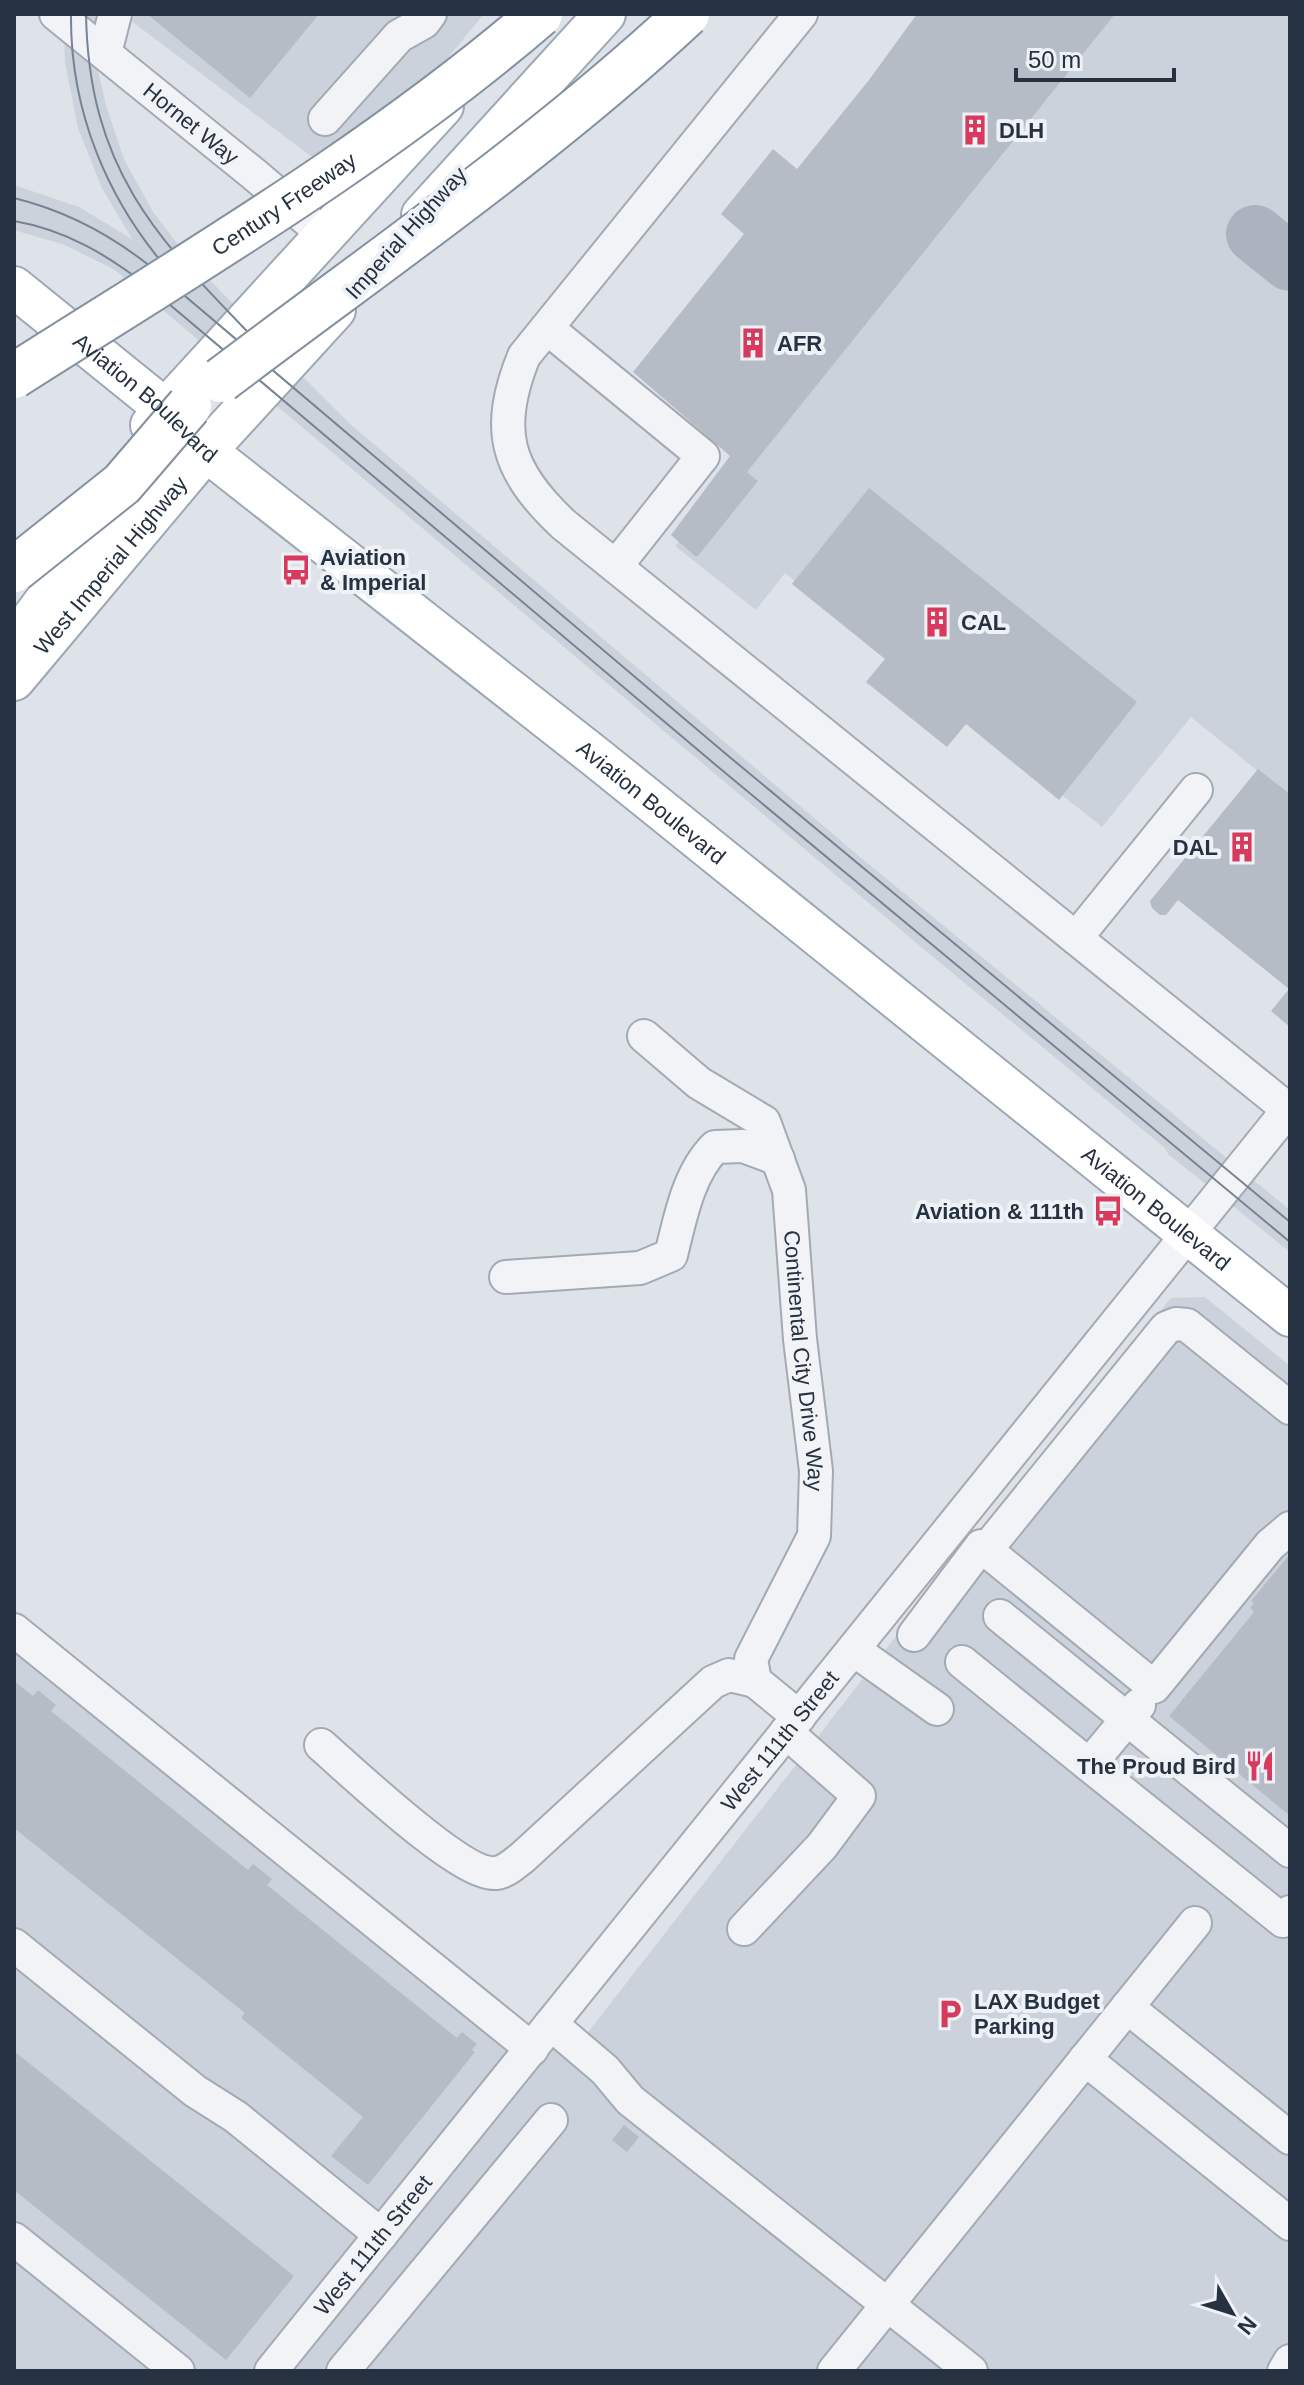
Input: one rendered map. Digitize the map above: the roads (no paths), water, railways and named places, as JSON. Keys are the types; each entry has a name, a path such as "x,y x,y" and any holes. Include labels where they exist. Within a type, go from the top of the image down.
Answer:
{"highway":[{"name":"Century Freeway","path":"14,376 320,181 427,104 540,14"},
{"path":"14,531 531,145 647,51 687,14"},
{"path":"14,570 122,484 192,398"}],"main road":[{"path":"14,595 74,516 192,398 326,236 525,14"},
{"path":"508,121 521,90 575,14"},
{"name":"Imperial Highway","path":"206,451 605,14"},
{"name":"Aviation Boulevard","path":"14,287 192,398 206,451 586,749 1290,1316"},
{"path":"14,643 192,398"},
{"name":"West Imperial Highway","path":"14,680 206,451"}],"street":[{"name":"Hornet Way","path":"56,14 326,236"},
{"path":"105,53 115,14"},
{"path":"325,119 399,36 424,22 430,14"},
{"path":"801,14 524,356 514,380 508,409 508,440 526,485 540,501 616,566 1289,1111"},
{"path":"547,328 703,456 616,566"},
{"path":"1076,938 1196,790"},
{"name":"Continental City Drive Way","path":"644,1036 699,1083 764,1122 789,1190 800,1339 816,1471 814,1536 751,1659 755,1681"},
{"name":"West 111th Street","path":"271,2371 1289,1111"},
{"path":"506,1277 640,1268 671,1255 687,1197 703,1158 715,1147 743,1146 778,1159"},
{"path":"914,1635 1166,1328 1176,1324 1187,1325 1290,1408"},
{"path":"955,1524 1154,1687"},
{"path":"1089,1765 1270,1545 1290,1528"},
{"path":"1000,1616 1290,1851"},
{"path":"14,1630 541,2037 605,2070 630,2100 971,2371"},
{"path":"854,1650 937,1709"},
{"path":"962,1662 1283,1921 1290,1912"},
{"path":"321,1745 434,1842 466,1864 495,1873 506,1870 523,1857 713,1682 729,1675 755,1681 859,1796 822,1846 744,1929"},
{"path":"834,2371 1195,1923"},
{"path":"14,1945 195,2091 236,2117 381,2235"},
{"path":"1127,2007 1290,2138"},
{"path":"1085,2059 1290,2224"},
{"path":"343,2371 551,2120"},
{"path":"14,2239 178,2371"},
{"path":"1284,2371 1290,2361"}],"tram line":[{"path":"71,14 77,85 96,152 128,215 170,272"},
{"path":"86,14 90,71 101,121 118,165 139,205 197,278 270,355"},
{"path":"14,198 83,223 146,263 726,754 1290,1222"},
{"path":"14,221 70,238 119,265 150,288 717,766 1290,1242"}],"place":[{"name":"DLH","path":"975,130"},
{"name":"AFR","path":"753,343"},
{"name":"Aviation & Imperial","path":"296,570"},
{"name":"CAL","path":"937,622"},
{"name":"DAL","path":"1242,847"},
{"name":"Aviation & 111th","path":"1108,1211"},
{"name":"The Proud Bird","path":"1260,1766"},
{"name":"LAX Budget Parking","path":"950,2014"}]}
